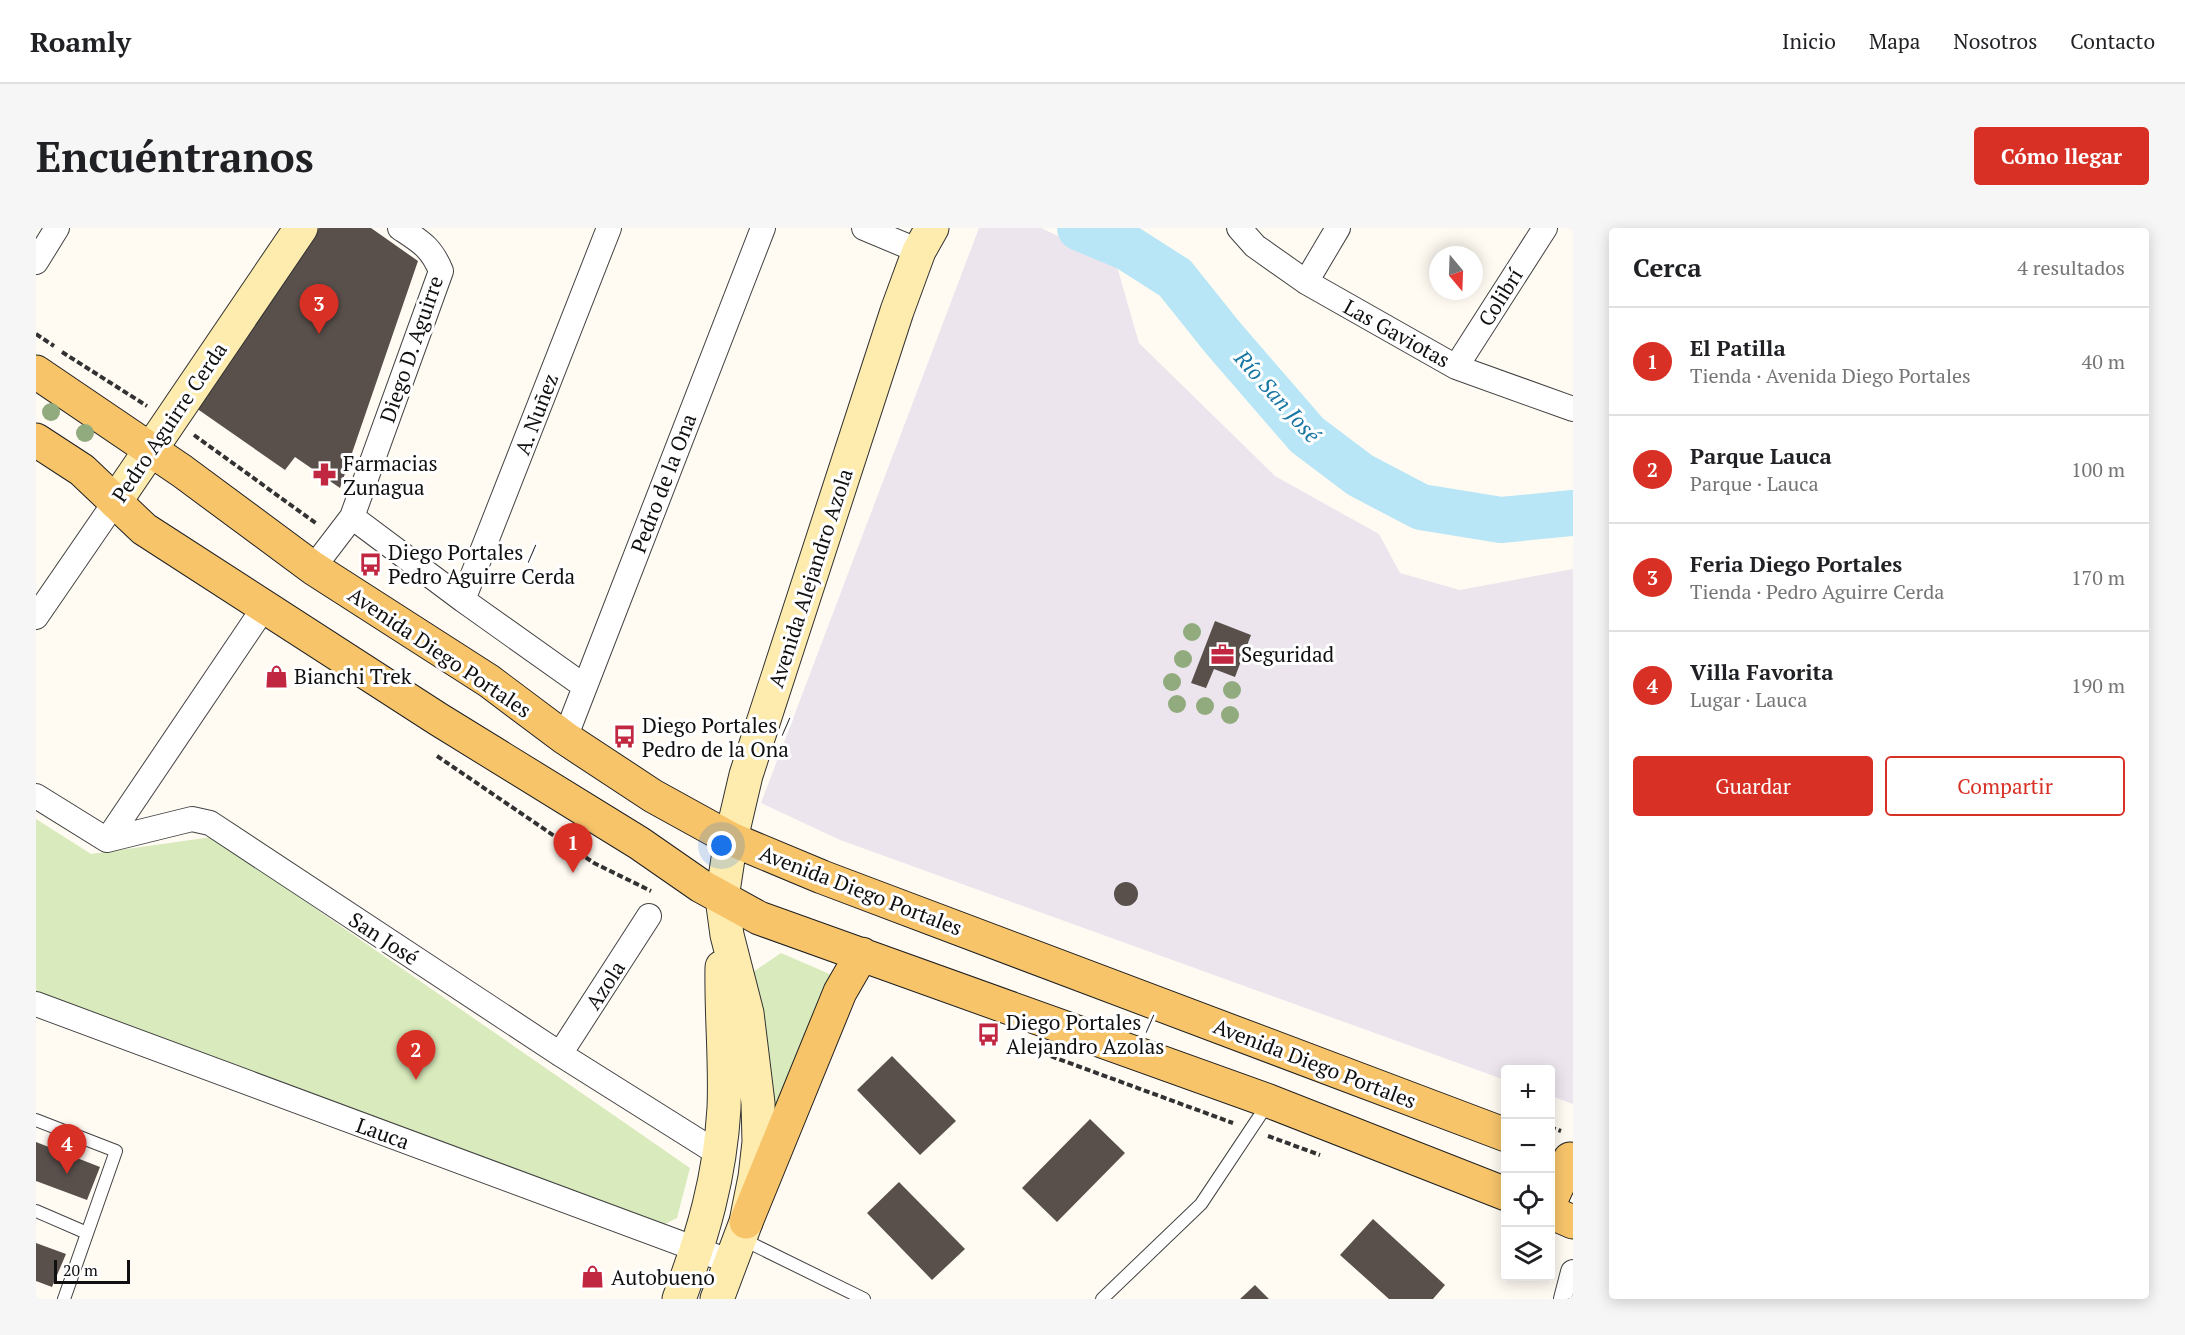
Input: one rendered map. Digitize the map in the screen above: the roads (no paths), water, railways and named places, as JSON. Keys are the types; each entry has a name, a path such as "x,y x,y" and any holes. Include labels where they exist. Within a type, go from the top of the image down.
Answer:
{"main road":[{"name":"Pedro Aguirre Cerda","path":"115,502 301,228"},
{"name":"Avenida Alejandro Azola","path":"717,1299 739,1241 755,1178 759,1142 758,1103 747,1013 727,935 722,898 731,839 750,763 897,310 926,240"},
{"name":"Avenida Diego Portales","path":"36,372 150,448 313,568 489,681 565,738 653,796 731,839 822,877 1501,1133"},
{"path":"36,440 82,470 144,529 438,719 639,843 701,886 759,918 1269,1101 1501,1192"},
{"name":"Avenida Alejandro Azola","path":"679,1299 698,1250 711,1203 719,1154 724,1108 722,969 727,935"},
{"path":"739,1241 840,992 862,954"},
{"path":"1555,1188 1564,1157"},
{"path":"1555,1214 1573,1222"}],"street":[{"path":"36,262 57,228"},
{"name":"Diego D. Aguirre","path":"313,568 352,517 441,271 434,255 426,245 400,228"},
{"name":"A. Nuñez","path":"463,600 609,228"},
{"name":"Pedro de la Ona","path":"565,738 763,228"},
{"path":"864,228 926,240"},
{"name":"Las Gaviotas","path":"1239,228 1255,246 1306,282 1456,367 1573,409"},
{"path":"1306,282 1338,228"},
{"name":"Colibrí","path":"1456,367 1545,228"},
{"name":"Pedro Aguirre Cerda","path":"36,617 115,502"},
{"path":"352,517 584,686"},
{"path":"36,796 107,840 265,606"},
{"name":"San José","path":"107,840 192,819 210,823 560,1054 719,1154"},
{"name":"Azola","path":"560,1054 649,916"},
{"name":"Lauca","path":"36,1004 698,1250 739,1241"},
{"path":"1566,1299 1573,1272"}],"lane":[{"path":"1102,1299 1201,1204 1269,1101"},
{"path":"36,1120 116,1151 64,1299"},
{"path":"36,1211 87,1233"},
{"path":"739,1241 864,1299"}],"waterway":[{"name":"Río San José","path":"1080,228 1128,248 1175,278 1223,338 1307,435 1360,475 1421,507 1501,520 1573,513"}],"place":[{"name":"Feria Diego Portales","path":"319,334"},
{"name":"Farmacias Zunagua","path":"325,475"},
{"name":"Diego Portales / Pedro Aguirre Cerda","path":"370,564"},
{"name":"Seguridad","path":"1223,654"},
{"name":"Bianchi Trek","path":"276,676"},
{"name":"Diego Portales / Pedro de la Ona","path":"624,737"},
{"name":"El Patilla","path":"573,873"},
{"name":"Diego Portales / Alejandro Azolas","path":"988,1034"},
{"name":"Parque Lauca","path":"416,1080"},
{"name":"Villa Favorita","path":"67,1174"},
{"name":"Autobueno","path":"593,1277"}]}
